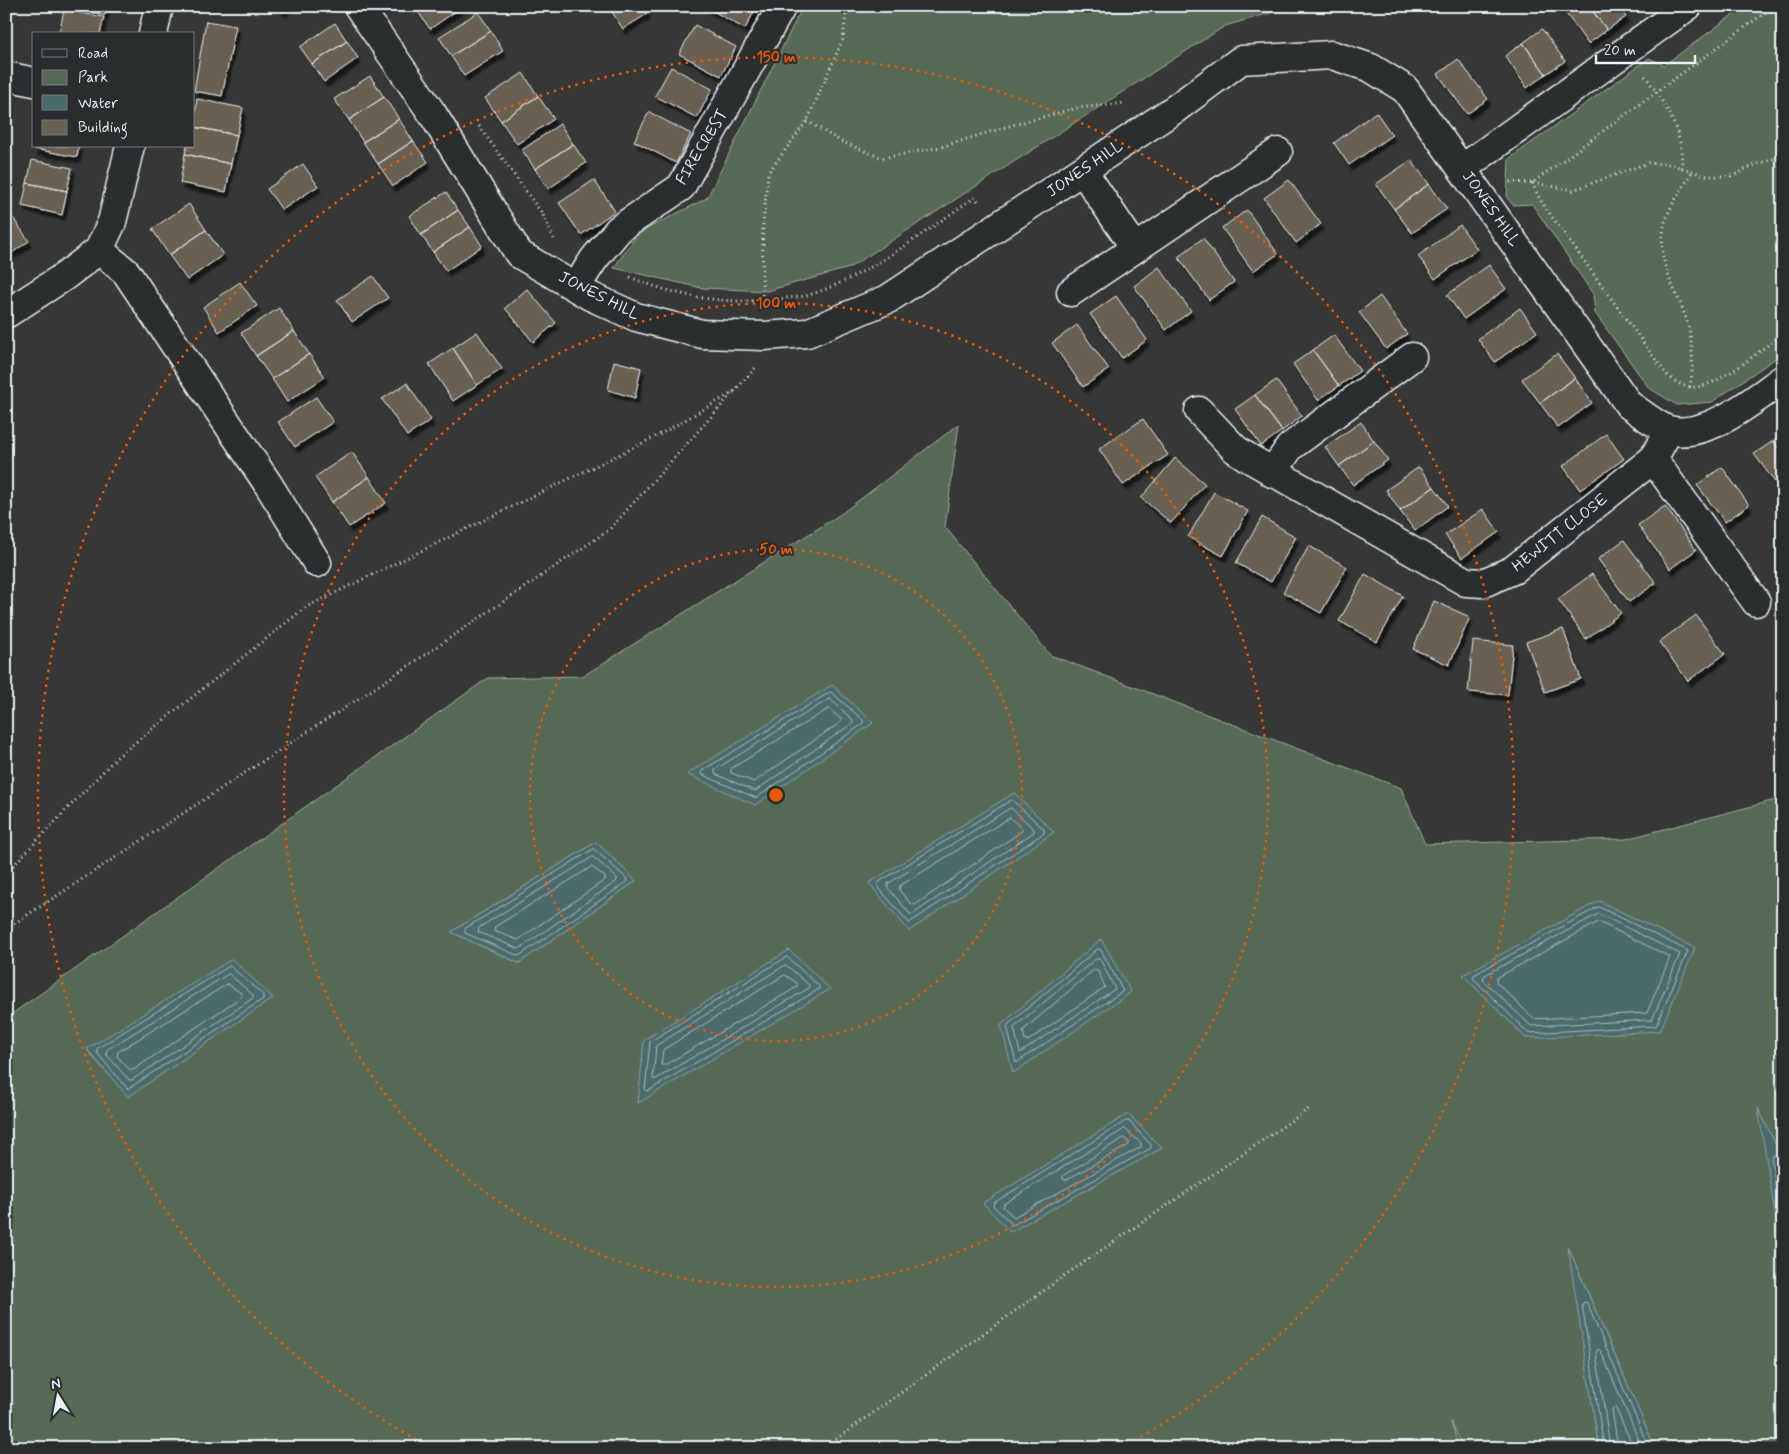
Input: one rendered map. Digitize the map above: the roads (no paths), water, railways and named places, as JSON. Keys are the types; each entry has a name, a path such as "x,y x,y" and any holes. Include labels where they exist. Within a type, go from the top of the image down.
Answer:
{"street":[{"path":"153,32 159,6"},
{"name":"JONES HILL","path":"358,6 432,113 519,254 576,287 636,317 702,334 764,336 807,332 888,299 1175,109 1241,60 1332,55 1371,68 1405,89 1463,168 1629,405 1669,430"},
{"name":"FIRECREST","path":"576,287 594,259 619,229 682,187 782,6"},
{"path":"1463,168 1688,6"},
{"path":"6,76 32,82"},
{"path":"6,314 65,276 99,250 112,222 130,148"},
{"path":"1071,292 1278,152"},
{"path":"1083,171 1135,248"},
{"path":"99,250 126,272 276,478 317,563"},
{"path":"1272,473 1290,447 1412,357"},
{"path":"1669,430 1699,430 1736,413 1783,379"},
{"name":"HEWITT CLOSE","path":"1199,411 1235,448 1272,473 1466,582 1483,583 1513,570 1653,459 1669,430"},
{"path":"1653,459 1756,602"}],"water":[{"path":"832,685 873,723 755,805 687,774"},
{"path":"1014,793 1054,832 909,931 869,883"},
{"path":"596,842 636,881 519,963 451,932"},
{"path":"1599,901 1695,948 1660,1031 1526,1038 1463,975"},
{"path":"1101,939 1131,992 1013,1073 1001,1025"},
{"path":"789,950 830,989 638,1103 644,1040"},
{"path":"232,959 273,998 128,1097 87,1049"},
{"path":"1758,1108 1783,1159 1783,1263"},
{"path":"1128,1114 1162,1148 1010,1232 983,1203"},
{"path":"1568,1247 1655,1448 1599,1448"}]}
